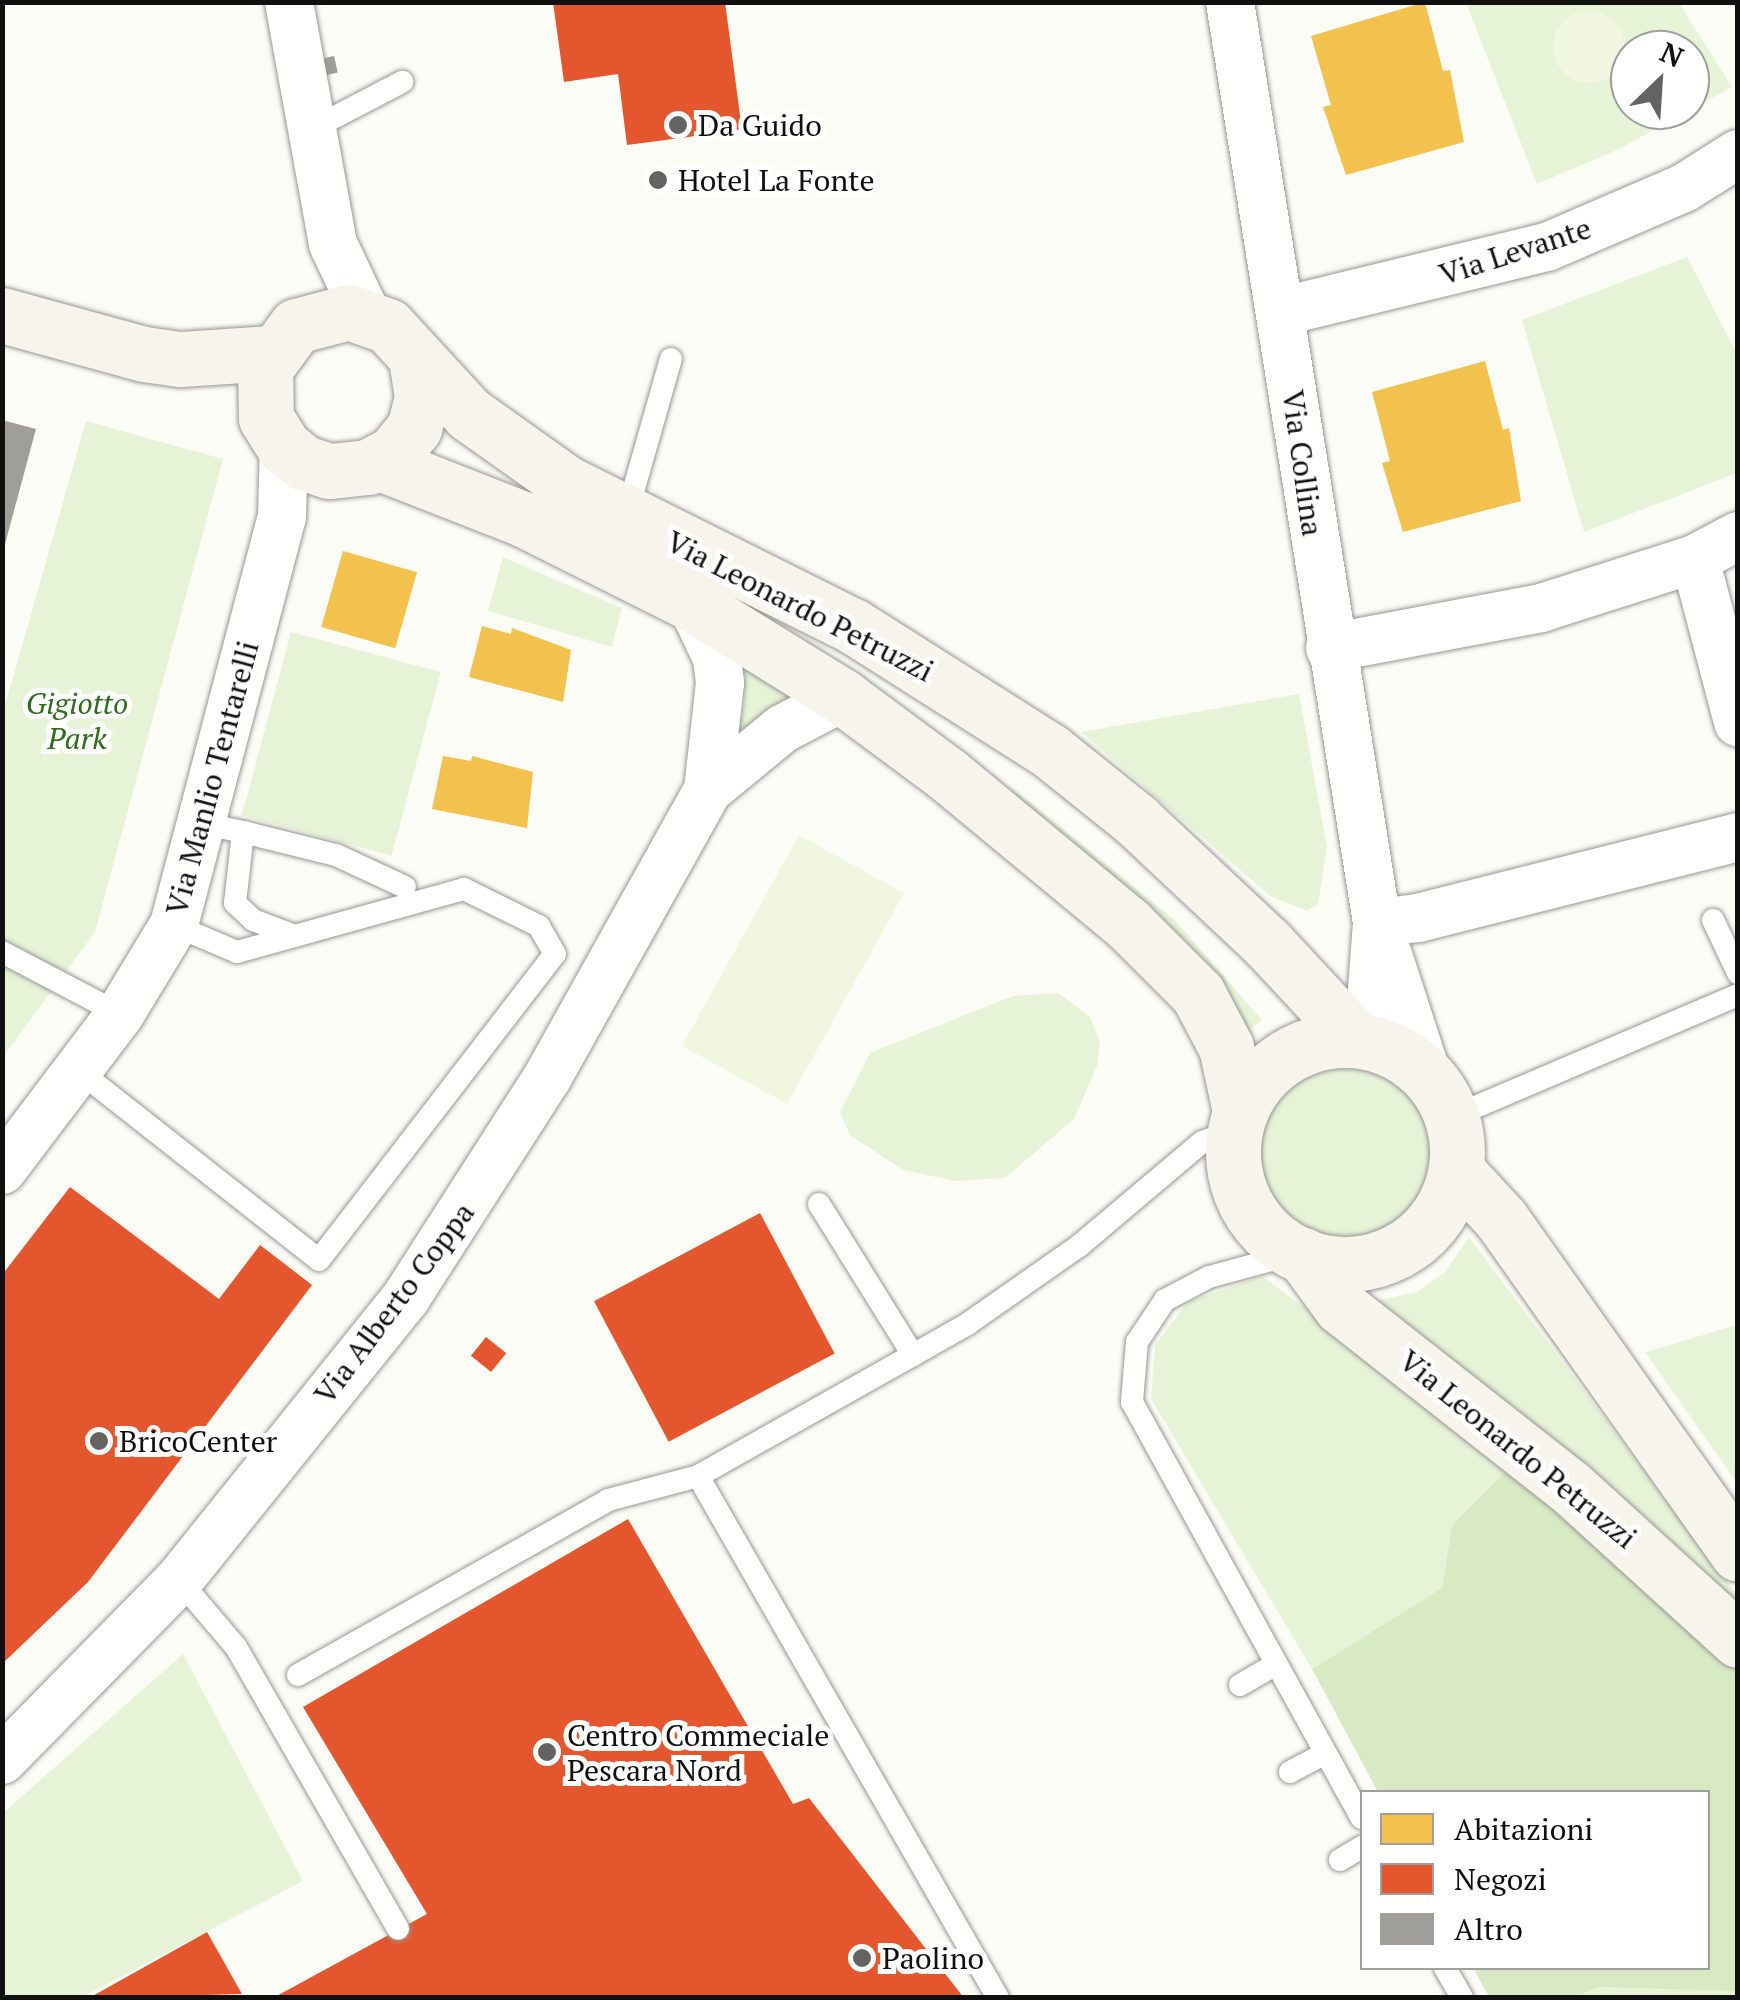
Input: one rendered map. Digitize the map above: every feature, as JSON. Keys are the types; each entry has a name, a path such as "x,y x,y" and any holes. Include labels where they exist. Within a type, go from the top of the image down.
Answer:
{"main road":[{"path":"2,316 144,354 180,359 272,353"},
{"path":"367,316 388,326 418,365 422,397 414,428 315,450 262,384 272,353 312,317 367,316"},
{"name":"Via Leonardo Petruzzi","path":"2,348 132,384 207,393 315,450 540,527 691,603 843,697 976,798 1168,960 1198,994 1226,1046 1238,1120"},
{"name":"Via Leonardo Petruzzi","path":"418,365 512,448 626,516 853,626 1008,722 1136,820 1306,982 1362,1041"},
{"name":"Via Leonardo Petruzzi","path":"843,697 908,708 973,741 1264,971 1306,982"},
{"path":"1445,1121 1445,1202 1425,1231 1398,1251 1365,1262 1300,1254 1252,1215 1233,1159 1238,1120 1266,1071 1288,1054 1314,1044 1362,1041 1445,1121 1501,1220 1738,1554"},
{"name":"Via Leonardo Petruzzi","path":"1300,1254 1341,1307 1570,1486 1738,1640"}],"street":[{"path":"289,2 334,244 367,316"},
{"name":"Via Collina","path":"1230,2 1377,934 1445,1121"},
{"name":"Via Levante","path":"1280,312 1548,247 1684,188 1738,154"},
{"name":"Via Manlio Tentarelli","path":"2,1170 120,1014 174,925 221,828 282,517 315,450"},
{"path":"1330,648 1541,608 1695,559 1738,536"},
{"path":"1695,559 1738,722"},
{"name":"Via Alberto Coppa","path":"691,603 717,658 720,683 708,790"},
{"name":"Via Alberto Coppa","path":"2,1760 179,1580 407,1296 480,1188 708,790 782,728 843,697"},
{"path":"1306,982 1346,974 1377,934 1418,918 1738,837"},
{"name":"Via Collina","path":"1362,1041 1377,934"}],"lane":[{"path":"312,129 402,82"},
{"path":"626,516 672,359"},
{"path":"295,936 254,920 235,904 221,828 336,854 405,887"},
{"path":"78,1072 319,1260 556,954 539,926 464,889 237,952 174,925"},
{"path":"1713,920 1738,972"},
{"path":"2,952 120,1014"},
{"path":"1445,1121 1738,995"},
{"path":"298,1675 608,1500 698,1476 912,1354 1079,1246 1202,1142 1238,1120"},
{"path":"819,1204 912,1354"},
{"path":"1300,1254 1209,1277 1165,1300 1137,1342 1132,1402 1273,1666 1360,1815"},
{"path":"698,1476 998,1998"},
{"path":"179,1580 236,1648 398,1930"},
{"path":"1240,1685 1273,1666"},
{"path":"1290,1772 1324,1754"},
{"path":"1340,1860 1360,1848"},
{"path":"1446,1970 1462,1998"}],"green space":[{"path":"1466,3 1679,3 1696,30 1610,30 1610,130 1654,130 1537,184"},
{"path":"1589,11 1603,13 1621,30 1610,30 1610,76 1589,83 1575,81 1563,73 1555,61 1553,47 1555,33 1563,21 1575,13"},
{"path":"1710,52 1732,87 1710,99"},
{"path":"1687,257 1737,354 1737,473 1584,532 1522,320"},
{"name":"Gigiotto Park","path":"86,421 223,459 95,932 3,1057 3,712"},
{"path":"503,557 622,608 612,647 488,611"},
{"path":"291,632 441,672 392,856 242,816"},
{"path":"746,660 798,693 736,737 744,705"},
{"path":"1299,694 1327,847 1318,904 1307,911 1270,896 1081,732"},
{"path":"1012,788 1175,920 1262,1020 1246,1032 1010,806"},
{"path":"799,835 904,893 787,1104 682,1046"},
{"path":"1058,993 1090,1017 1100,1042 1097,1066 1074,1119 1005,1178 955,1181 903,1170 850,1135 840,1112 870,1053 1013,996"},
{"path":"1346,1069 1379,1076 1407,1094 1425,1122 1432,1155 1425,1188 1407,1216 1379,1234 1346,1241 1313,1234 1285,1216 1267,1188 1260,1155 1267,1122 1285,1094 1313,1076"},
{"path":"1469,1237 1737,1595 1737,1614 1360,1304 1417,1292 1444,1273"},
{"path":"1262,1276 1514,1463 1452,1525 1442,1588 1312,1669 1151,1399 1155,1345 1188,1302"},
{"path":"1738,1325 1737,1483 1645,1352"},
{"path":"1514,1463 1737,1664 1737,1991 1597,1987 1578,1997 1489,1997 1474,1970 1710,1970 1710,1790 1377,1790 1312,1669 1442,1588 1452,1525"},
{"path":"183,1654 303,1881 82,1997 3,1997 3,1813"},
{"path":"1597,1987 1738,1991 1737,1998 1578,1998"}],"building: Abitazioni":[{"path":"1425,2 1443,71 1450,70 1464,142 1346,175 1323,107 1331,105 1311,36"},
{"path":"1485,361 1503,430 1509,428 1521,501 1403,532 1382,463 1390,461 1372,392"},
{"path":"343,551 417,572 395,648 321,627"},
{"path":"482,626 511,634 512,628 571,650 563,702 469,677"},
{"path":"443,756 471,761 472,756 533,772 527,828 432,809"}],"building: Negozi":[{"path":"553,2 725,2 742,130 627,145 618,74 564,82"},
{"name":"BricoCenter","path":"70,1187 219,1299 260,1245 312,1285 88,1582 2,1664 2,1275"},
{"path":"760,1213 835,1353 669,1442 594,1301"},
{"path":"486,1337 506,1353 491,1372 471,1356"},
{"name":"Centro Commeciale Pescara Nord","path":"628,1519 793,1804 809,1798 964,1998 273,1998 427,1914 303,1707"},
{"path":"207,1932 242,1994 89,1998"}],"building: Altro":[{"path":"334,56 338,73 321,76 317,60"},
{"path":"2,420 36,429 4,548 2,547"}],"place":[{"name":"Da Guido","path":"678,125"},
{"name":"Hotel La Fonte","path":"658,180"},
{"name":"BricoCenter","path":"99,1441"},
{"name":"Centro Commeciale Pescara Nord","path":"547,1752"},
{"name":"Paolino","path":"862,1958"}]}
